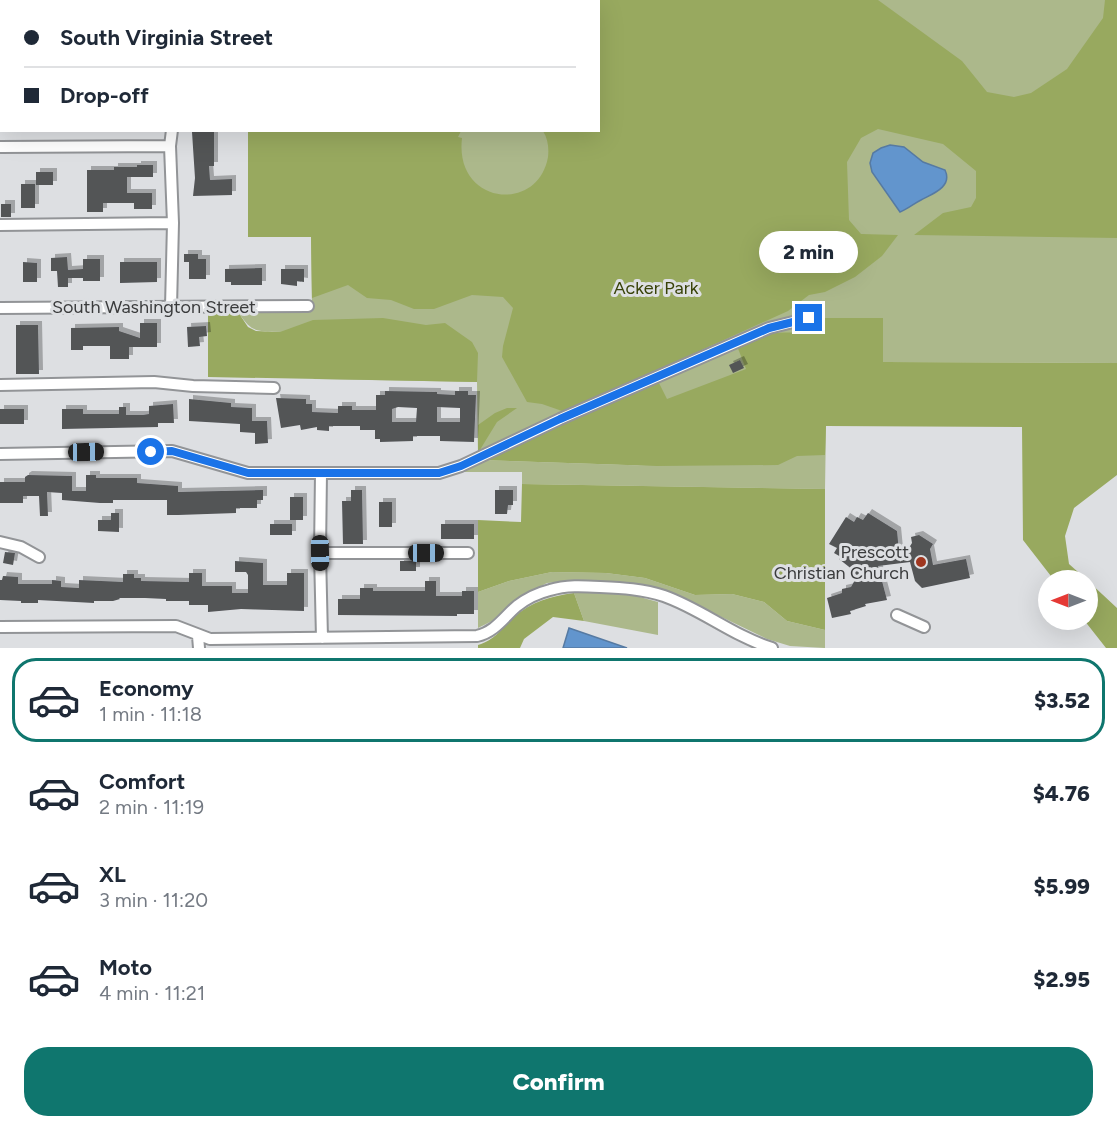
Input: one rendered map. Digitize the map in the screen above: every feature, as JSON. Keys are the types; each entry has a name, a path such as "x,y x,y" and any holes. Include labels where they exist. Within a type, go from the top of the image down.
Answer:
{"street":[{"path":"171,307 172,132"},
{"path":"0,147 170,146"},
{"path":"0,225 173,223"},
{"name":"South Washington Street","path":"0,308 308,306"},
{"path":"0,454 172,451 248,473 439,473 461,466 550,423 769,328 809,318"},
{"path":"0,385 154,382 193,386 274,388"},
{"path":"321,473 322,638"},
{"path":"0,542 21,547 39,557"},
{"path":"320,553 468,553"},
{"path":"0,627 176,626 210,639 477,636 485,635 493,630 518,606 538,594 565,587 593,586 635,590 665,597 748,639 772,648"},
{"path":"897,615 924,627"},
{"path":"198,636 199,648"}],"green space":[{"name":"Acker Park","path":"600,0 1117,0 1117,363 883,362 826,426 825,489 522,484 522,472 455,472 479,460 657,466 478,457 477,382 314,379 280,332 255,330 238,312 309,311 312,308 311,237 248,237 248,132 600,132"},
{"name":"Acker Park","path":"600,0 878,0 962,61 987,92 1014,97 1031,93 1067,69 1103,18 1105,0 1117,0 1117,238 914,235 943,213 971,207 976,198 976,171 943,144 878,129 861,138 847,162 849,220 861,234 898,235 882,256 855,277 825,292 809,295 788,311 565,412 542,404 527,402 502,357 513,308 503,297 472,295 434,309 414,309 391,300 367,298 348,285 312,298 311,237 248,237 248,132 460,132 458,137 462,138 463,160 471,177 483,188 498,194 514,194 529,188 541,175 548,157 547,140 543,132 600,132"},
{"path":"208,311 238,312 248,327 256,331 280,332 313,320 383,318 426,325 445,323 472,342 478,353 477,382 208,377"},
{"path":"825,318 883,318 883,362 1117,363 1117,475 1074,508 1065,536 1069,564 1076,570 1046,570 1023,540 1022,427 826,426 825,455 797,456 778,465 657,466 479,460 658,381 667,399 746,369 737,346 757,338 772,334 809,334"},
{"path":"507,408 517,408 497,422 478,453 478,425"},
{"path":"522,484 825,489 825,630 787,621 764,602 732,594 695,595 645,578 606,573 552,572 509,581 478,592 478,520 521,522"},
{"path":"552,572 606,573 645,578 695,595 732,594 764,602 787,621 825,630 825,648 790,646 767,639 678,596 642,585 578,580 547,583 516,599 492,621 478,628 478,592 509,581"},
{"path":"1098,590 1117,608 1117,648 1106,648 1092,630 1098,630"},
{"path":"601,592 636,596 658,602 658,635 584,621 574,593"},
{"path":"574,593 584,621 553,617 524,639 520,648 478,648 478,645 494,636 527,607 549,598"}],"water":[{"path":"890,145 904,147 923,162 945,170 947,176 940,189 900,212 872,172 870,163 873,153"},
{"path":"569,628 627,648 563,648"}],"building":[{"path":"192,132 214,132 214,166 209,166 210,180 232,179 232,195 193,196 195,178"},
{"path":"137,165 153,165 153,177 127,177 127,193 152,193 152,209 134,209 134,203 103,203 103,212 87,212 87,170 114,170 114,167 137,167"},
{"path":"36,172 53,172 53,185 36,185"},
{"path":"21,184 35,184 35,208 21,208"},
{"path":"1,204 11,204 11,217 1,217"},
{"path":"184,254 198,254 198,259 206,259 206,279 189,279 189,262 184,262"},
{"path":"67,257 68,270 83,269 83,259 100,259 100,281 68,278 68,287 58,287 57,271 51,271 51,258"},
{"path":"23,262 37,263 37,282 23,282"},
{"path":"120,262 157,262 157,282 120,283"},
{"path":"262,268 262,285 231,285 231,282 225,282 225,269"},
{"path":"281,269 304,269 304,282 297,281 297,286 281,284"},
{"path":"140,323 157,323 157,347 129,347 129,359 110,359 110,346 83,346 83,350 71,350 71,328 119,327 119,331 140,338"},
{"path":"16,325 38,325 39,374 16,374"},
{"path":"206,326 207,336 199,337 200,346 188,347 187,327"},
{"path":"740,360 744,368 733,373 729,365"},
{"path":"385,391 437,392 437,394 455,395 455,391 468,391 468,395 476,395 474,442 440,441 440,436 413,436 413,441 380,442 380,439 375,439 375,430 360,430 360,426 329,426 329,431 317,430 317,427 301,430 300,425 281,428 276,398 306,399 306,404 312,404 312,412 338,413 338,406 352,406 352,410 376,410 376,395 385,395","holes":["437,407 460,408 460,422 437,422","417,408 416,422 392,422 392,409"]},
{"path":"189,399 231,403 231,407 252,408 252,421 267,421 268,443 255,444 255,433 240,432 240,424 189,421"},
{"path":"173,404 174,423 158,423 158,427 62,429 62,409 83,409 83,414 119,414 119,407 126,407 126,415 143,415 149,414 149,406"},
{"path":"0,409 24,409 24,424 0,424"},
{"path":"28,475 72,476 72,491 86,491 86,475 96,475 96,478 137,478 137,483 178,486 178,492 263,490 263,500 257,500 257,508 236,508 236,513 178,515 167,515 167,500 113,500 113,503 100,503 62,500 62,493 47,492 48,516 40,516 39,496 23,496 23,503 0,503 0,482 25,482 25,477"},
{"path":"351,490 362,490 363,544 343,544 342,501 351,501"},
{"path":"495,490 513,490 513,505 508,505 507,514 495,514"},
{"path":"290,497 303,497 303,520 290,520"},
{"path":"379,502 392,502 392,527 379,527"},
{"path":"111,513 119,513 119,532 98,531 98,520 111,520"},
{"path":"868,513 897,531 900,562 912,543 911,537 919,535 933,544 930,549 933,565 966,559 970,578 922,588 915,581 910,562 878,566 887,600 865,604 866,606 850,611 851,614 832,618 827,598 842,593 842,589 851,587 855,580 853,570 834,553 837,548 829,544 846,517 854,522 857,517 863,520"},
{"path":"270,524 292,524 292,535 270,535"},
{"path":"441,524 474,524 474,539 441,539"},
{"path":"5,552 15,553 13,565 3,563"},
{"path":"235,561 263,563 263,585 287,585 287,573 304,573 304,611 241,609 208,612 208,605 189,605 189,601 145,598 119,598 113,601 94,601 94,603 38,600 38,603 21,603 21,601 0,600 0,580 3,576 18,577 18,584 52,584 52,580 61,581 61,587 79,588 79,580 123,582 123,574 134,574 134,578 141,578 141,581 189,582 189,573 202,573 202,586 232,586 232,593 248,593 248,575 246,572 235,572"},
{"path":"400,561 416,561 416,571 400,571"},
{"path":"425,581 436,581 436,596 462,596 462,591 474,591 474,614 457,614 457,616 338,615 338,599 360,599 360,588 373,588 373,591 425,591"}],"place":[{"name":"Prescott Christian Church","path":"921,562"}],"route":[{"path":"151,452 172,451 248,473 439,473 461,466 560,419 769,328 809,318"}]}
